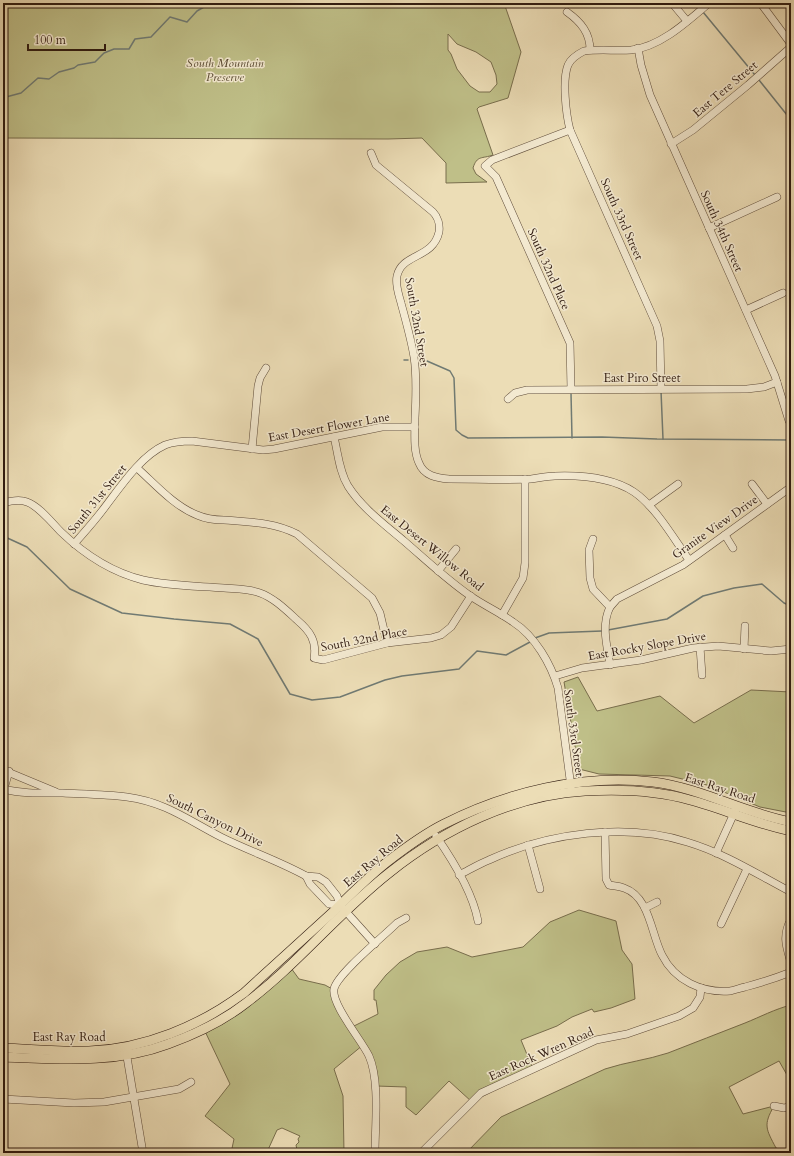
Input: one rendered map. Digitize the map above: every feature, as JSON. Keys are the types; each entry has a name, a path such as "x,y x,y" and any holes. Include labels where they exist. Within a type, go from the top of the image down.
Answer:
{"main road":[{"name":"East Ray Road","path":"3,1057 89,1060 126,1051 167,1045 218,1022 248,1002 278,976 385,863 444,824 513,796 624,781 652,782 694,790 770,818 791,822"},
{"name":"East Ray Road","path":"343,909 388,873 438,839 472,821 499,810 571,788 663,793 697,801 770,827 791,831"},
{"name":"East Ray Road","path":"3,1048 126,1051"}],"street":[{"path":"672,3 687,21"},
{"path":"764,3 762,5 791,44"},
{"path":"567,12 577,19 584,27 590,41 590,50 632,50 647,46 665,38 708,4"},
{"name":"East Tere Street","path":"671,144 692,130 748,85 791,47"},
{"name":"South 34th Street","path":"638,48 641,65 650,95 777,382 789,421"},
{"name":"South 33rd Street","path":"590,50 584,51 573,58 568,64 565,75 567,118 570,130 657,326 660,341 661,390"},
{"name":"South 32nd Place","path":"570,130 492,160 485,166 496,177 568,338 571,353 571,389"},
{"name":"South 32nd Street","path":"371,153 376,165 433,212 436,216 440,229 435,244 428,250 406,262 399,270 397,278 414,356 416,375 416,454 418,463 424,471 437,478 525,479"},
{"path":"709,228 777,197"},
{"path":"746,310 783,293"},
{"path":"252,449 258,386 260,378 266,368"},
{"name":"East Piro Street","path":"508,399 520,390 748,389 764,387 777,382"},
{"name":"East Desert Flower Lane","path":"136,468 149,455 164,446 182,441 263,450 382,427 415,427"},
{"name":"East Desert Willow Road","path":"334,437 342,473 348,485 360,502 438,571 471,596 524,630 539,649 555,676"},
{"path":"136,468 184,509 198,516 210,519 276,525 296,534 372,598 380,613 387,643"},
{"name":"South 31st Street","path":"74,544 98,516 122,483 136,468"},
{"path":"502,615 523,578 525,564 525,479 554,476 584,476 621,485 635,493 649,505 689,560"},
{"path":"649,505 678,484"},
{"path":"752,484 767,504"},
{"name":"Granite View Drive","path":"610,607 617,599 689,560 791,488"},
{"path":"3,503 17,501 26,502 36,507 74,544"},
{"path":"725,535 733,548"},
{"path":"593,539 589,550 590,578 593,589 610,607 606,614 605,626 610,665"},
{"name":"South 32nd Place","path":"74,544 95,560 112,570 128,576 162,583 242,589 260,592 272,599 310,632 316,650 314,658 324,660 387,643 431,638 441,635 451,627 471,596"},
{"path":"438,571 456,549"},
{"path":"744,649 745,626"},
{"name":"East Rocky Slope Drive","path":"555,676 582,668 641,660 684,649 700,647 718,646 771,651 791,649"},
{"path":"700,647 702,675"},
{"name":"South 33rd Street","path":"555,676 558,688 571,788"},
{"name":"South Canyon Drive","path":"62,793 51,790 6,771 4,789 41,794 62,793 127,797 149,801 167,807 220,836 306,876 318,877 326,882 337,896 343,909"},
{"path":"716,852 737,806"},
{"path":"432,831 459,875 472,901 478,921"},
{"path":"459,875 489,859 528,845 570,836 604,832 642,833 668,837 716,852 791,892"},
{"path":"604,832 606,879 609,885 624,888 629,891 645,908 662,955 680,977 693,985 711,991 731,991 791,972"},
{"path":"528,845 540,889"},
{"path":"721,924 748,869"},
{"name":"South Canyon Drive","path":"306,876 310,884 329,904 343,909"},
{"path":"320,894 329,886"},
{"path":"645,908 657,902"},
{"path":"343,909 375,944"},
{"path":"375,1153 376,1081 373,1067 369,1056 342,1012 335,997 334,990 342,974 397,923 406,918"},
{"path":"791,919 787,927 785,942 791,963"},
{"name":"East Rock Wren Road","path":"421,1153 481,1092 596,1040 627,1034 679,1016 693,1008 700,997 701,988"},
{"path":"126,1051 143,1153"},
{"path":"3,1099 74,1103 104,1102 179,1089 191,1082"},
{"path":"774,1106 784,1108 791,1106"}],"green space":[{"name":"South Mountain Preserve","path":"3,3 504,3 521,52 508,98 479,107 477,109 493,155 478,159 473,168 476,174 487,182 446,183 446,163 422,138 3,138","holes":["448,34 457,44 476,52 491,62 496,75 497,84 490,92 479,92 470,86 457,69 448,50"]},
{"path":"578,677 597,711 660,696 694,723 751,690 791,692 791,813 760,807 707,785 670,776 599,774 579,769 564,682"},
{"path":"579,910 616,921 622,950 632,964 635,999 611,1008 594,1012 592,1009 572,1017 557,1026 521,1040 533,1069 472,1102 449,1081 416,1115 406,1107 406,1087 376,1086 363,1045 334,1069 343,1096 344,1153 295,1153 297,1150 296,1145 299,1142 298,1139 300,1136 282,1128 277,1130 267,1152 261,1149 259,1153 231,1153 234,1139 205,1116 230,1084 202,1025 236,1005 291,968 299,979 325,985 334,990 352,1027 378,1014 376,1000 374,1000 374,990 386,975 400,962 417,952 447,947 472,957 523,947 550,922"},
{"path":"791,1005 791,1082 779,1061 729,1087 743,1114 774,1106 768,1118 768,1131 776,1148 791,1153 466,1153 501,1117 605,1069 668,1053"}],"waterway":[{"path":"3,101 6,97 21,93 38,78 49,79 59,72 74,68 78,65 95,62 104,53 114,49 129,49 135,39 151,37 170,17 187,22 197,11 211,3"},
{"path":"695,3 699,8"},
{"path":"703,12 755,75"},
{"path":"759,80 791,120"},
{"path":"427,361 450,371 454,378 456,430 468,438 602,437 791,440"},
{"path":"661,391 663,439"},
{"path":"571,393 572,438"},
{"path":"789,423 787,431 789,439"},
{"path":"3,536 27,547 70,589 122,613 230,624 258,639 290,694 312,700 340,697 385,680 402,676 459,669 477,651 506,655 530,642"},
{"path":"608,630 667,619 703,596 734,588 762,584 784,603 791,606"},
{"path":"535,638 549,633 602,631"}]}
